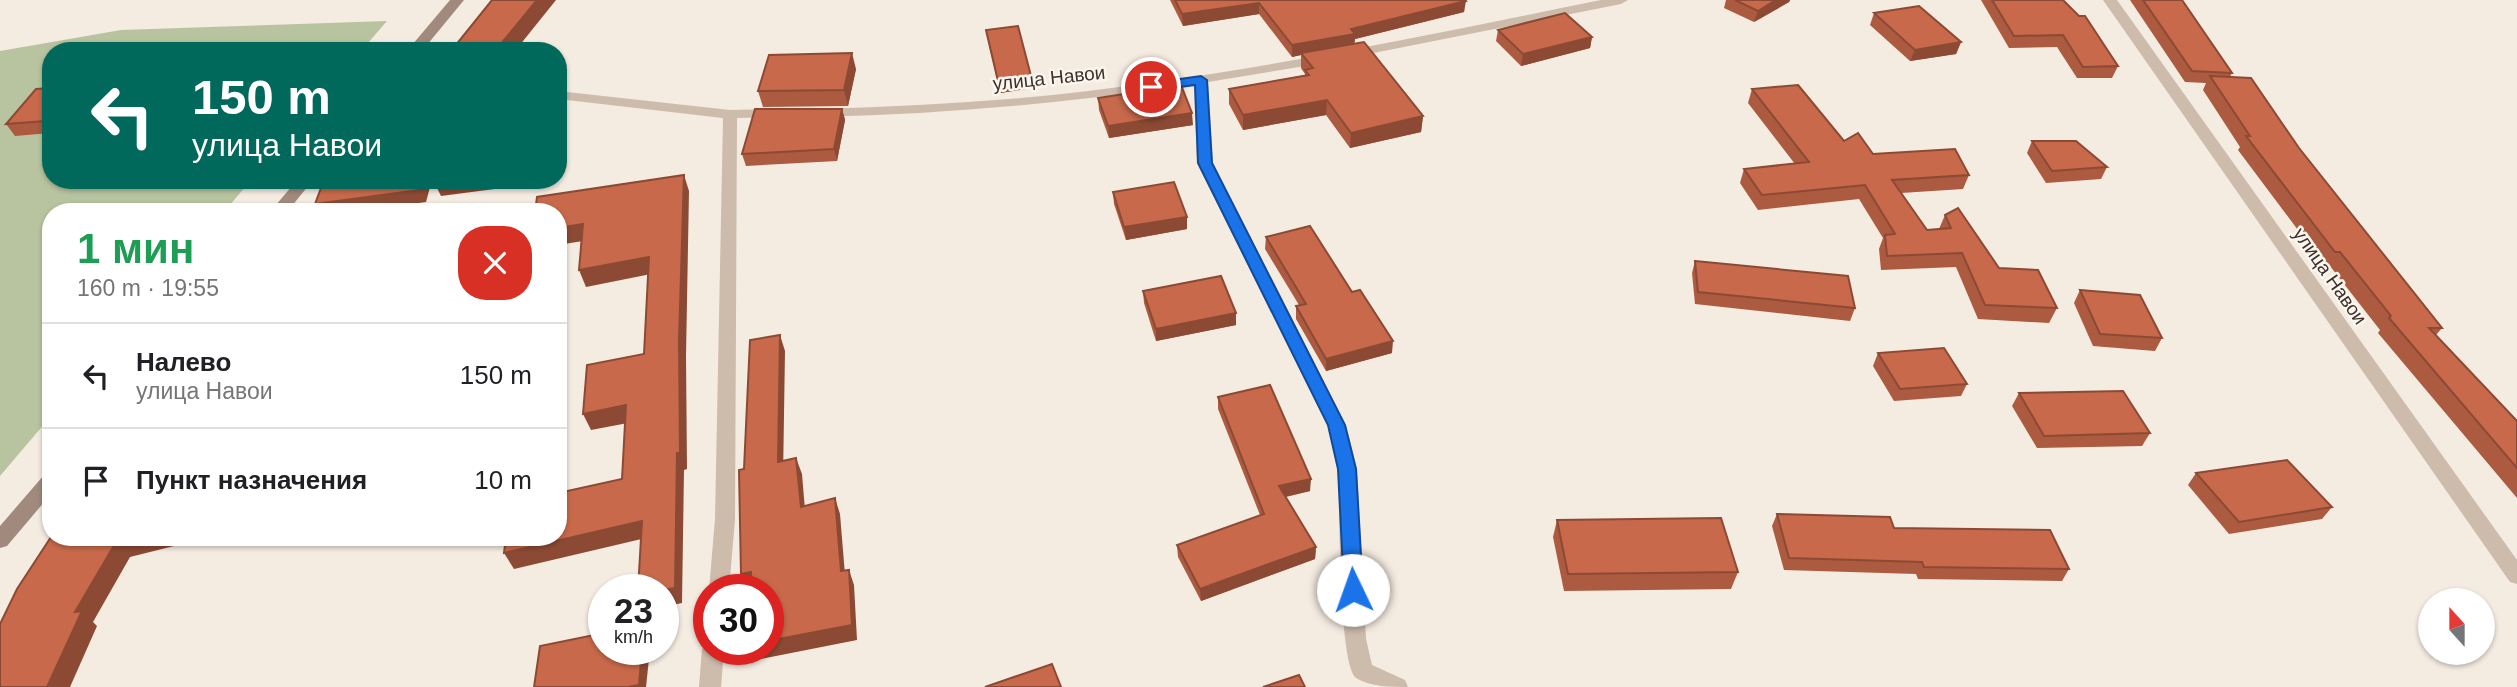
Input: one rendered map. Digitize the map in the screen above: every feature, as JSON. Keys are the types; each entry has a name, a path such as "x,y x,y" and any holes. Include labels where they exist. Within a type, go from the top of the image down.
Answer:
{"main road":[{"path":"422,42 457,0"},
{"path":"286,203 297,189"},
{"path":"0,540 42,491"}],"street":[{"name":"улица Навои","path":"567,97 730,114 1025,104 1201,80 1333,57 1621,0"},
{"name":"улица Навои","path":"2110,0 2514,567"},
{"path":"1201,80 1205,163 1336,425 1347,469 1355,639 1363,671 1397,687"},
{"path":"720,574 725,519 730,114"},
{"path":"710,687 712,665"}],"green space":[{"path":"387,21 369,42 52,42 121,30"},
{"path":"42,44 42,189 243,189 232,203 42,203 42,427 0,476 0,51"}],"building":[{"path":"492,0 537,0 502,42 458,42"},
{"path":"1175,0 1466,1 1351,29 1355,34 1292,45 1259,3 1182,14"},
{"path":"1735,0 1776,0 1758,11"},
{"path":"1992,0 2063,0 2079,16 2085,16 2118,66 2083,67 2063,35 2014,36"},
{"path":"2143,0 2182,0 2232,73 2192,71"},
{"path":"1919,6 1961,42 1915,50 1874,13"},
{"path":"1565,13 1592,37 1523,54 1498,30"},
{"path":"1018,26 1031,76 998,81 986,30"},
{"path":"1364,42 1423,116 1351,133 1327,100 1243,115 1229,89 1309,75 1305,70 1313,68 1301,53"},
{"path":"852,53 844,90 758,91 769,55"},
{"path":"2210,76 2251,78 2299,148 2442,328 2429,328 2517,421 2517,468 2389,318 2391,316 2340,252 2335,252 2246,136 2250,136"},
{"path":"1181,85 1192,113 1108,126 1098,98"},
{"path":"1798,85 1844,141 1858,133 1873,154 1955,149 1969,175 1892,180 1927,230 1951,228 1945,215 1958,208 1999,268 2038,270 2057,308 1985,305 1962,253 1887,256 1885,235 1895,234 1865,185 1762,195 1744,169 1809,162 1752,89"},
{"path":"36,89 42,89 42,121 6,124"},
{"path":"755,109 842,109 834,149 742,154"},
{"path":"2032,141 2076,141 2107,167 2052,171"},
{"path":"684,175 679,340 680,453 677,453 675,574 639,574 642,521 567,538 567,491 622,479 626,405 583,414 587,365 644,354 649,257 579,270 583,224 567,227 567,203 536,203 537,197"},
{"path":"1174,182 1187,217 1124,227 1113,192"},
{"path":"321,189 419,189 419,190 315,203"},
{"path":"1310,226 1352,292 1360,290 1393,341 1326,359 1296,306 1306,304 1266,237"},
{"path":"1695,261 1848,276 1855,308 1698,292"},
{"path":"1221,276 1236,313 1156,329 1143,291"},
{"path":"2080,290 2140,295 2162,338 2100,334"},
{"path":"780,335 778,462 796,458 801,507 835,498 841,571 849,570 852,625 784,638 784,574 741,574 739,470 744,469 750,340"},
{"path":"1944,348 1967,384 1900,389 1878,353"},
{"path":"1270,385 1311,479 1279,486 1316,547 1200,589 1177,545 1264,514 1218,397"},
{"path":"2123,391 2150,433 2044,436 2019,393"},
{"path":"2287,460 2332,507 2239,522 2196,473"},
{"path":"1777,514 1890,517 1894,528 2050,530 2069,569 1924,567 1922,562 1789,558"},
{"path":"1721,518 1738,572 1568,574 1557,520"},
{"path":"45,546 114,546 75,612 82,611 47,687 0,687 0,624 17,589"},
{"path":"505,546 534,546 504,553"},
{"path":"588,636 588,665 641,665 639,685 534,687 540,646"},
{"path":"1052,664 1061,687 985,687"},
{"path":"1299,675 1305,687 1263,687"}],"route":[{"path":"1151,87 1201,80 1205,163 1336,425 1347,469 1353,590"}]}
